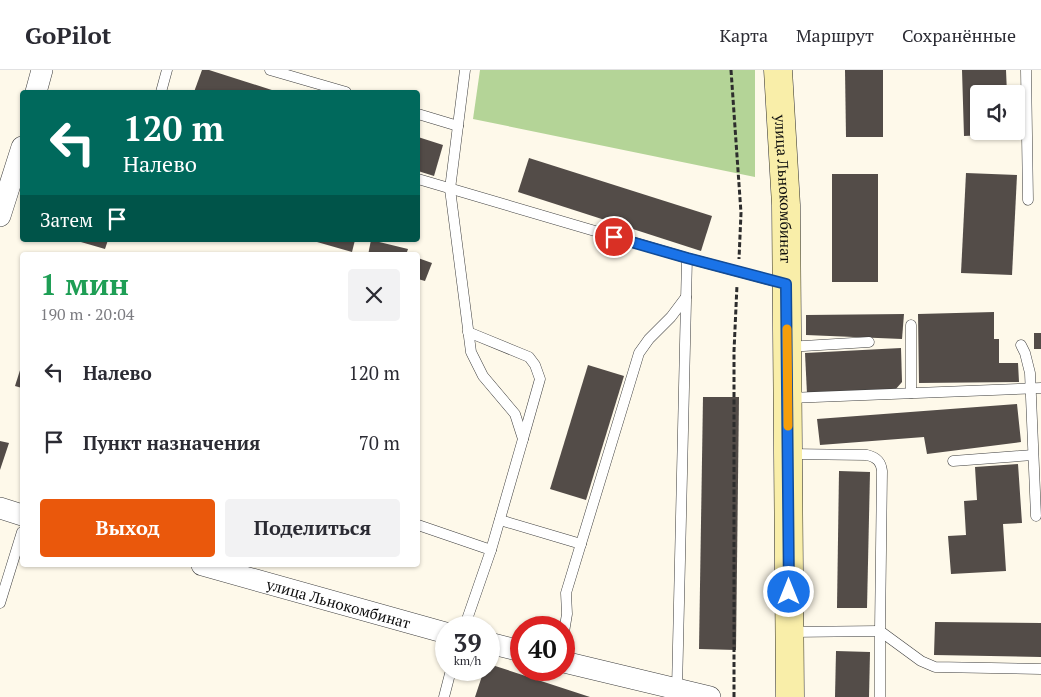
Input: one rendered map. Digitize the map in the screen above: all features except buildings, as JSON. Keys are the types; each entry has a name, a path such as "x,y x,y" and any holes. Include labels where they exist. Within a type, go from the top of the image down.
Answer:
{"street":[{"path":"37,90 42,70"},
{"name":"улица Льнокомбинат","path":"778,70 786,205 790,697"},
{"path":"0,216 20,152"},
{"path":"0,508 20,514"},
{"name":"улица Льнокомбинат","path":"210,567 435,629"},
{"path":"575,665 705,696"}],"lane":[{"path":"162,90 168,70"},
{"path":"270,70 339,90"},
{"path":"465,70 450,189 471,352 483,376 515,414 523,439"},
{"path":"1026,70 1028,200"},
{"path":"420,115 458,126"},
{"path":"420,180 687,258 786,284"},
{"path":"677,689 687,258"},
{"path":"567,616 566,593 639,353 649,339 672,317 686,296"},
{"path":"911,325 911,393"},
{"path":"468,332 529,357 535,364 540,379 491,550 468,616"},
{"path":"787,347 869,342"},
{"path":"1020,345 1028,361 1036,388 1033,455 1036,516"},
{"path":"788,398 1036,388"},
{"path":"788,454 868,455 875,457 880,462 882,471 880,697"},
{"path":"954,461 1033,455"},
{"path":"500,520 581,544"},
{"path":"420,526 491,550"},
{"path":"0,603 20,538"},
{"path":"789,632 880,631 921,661 935,667 1041,670"},
{"path":"444,697 449,681"}],"path":[{"path":"731,70 741,213 734,351 734,697"}],"green space":[{"path":"480,70 755,70 755,177 473,119"}],"slow traffic":[{"path":"787,329 788,426"}],"route":[{"path":"614,237 786,284 789,592"}]}
